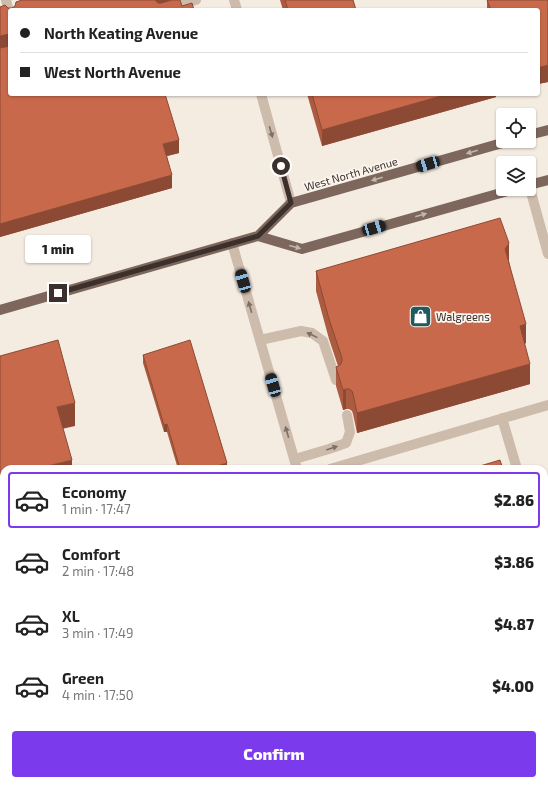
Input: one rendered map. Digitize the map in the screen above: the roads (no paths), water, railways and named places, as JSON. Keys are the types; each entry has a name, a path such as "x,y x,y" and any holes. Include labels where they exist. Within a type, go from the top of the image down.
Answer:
{"main road":[{"path":"536,133 548,130"},
{"name":"West North Avenue","path":"0,310 258,236 291,203 496,145"},
{"path":"536,183 548,180"},
{"path":"258,236 302,249 496,195"}],"street":[{"path":"167,8 196,0"},
{"path":"262,96 291,203"},
{"path":"532,196 548,254"},
{"path":"232,243 296,465"},
{"path":"260,340 301,331 312,333 323,342 336,380"},
{"path":"343,465 548,405"},
{"path":"294,459 329,450 346,443 350,432 347,415"},
{"path":"502,418 516,465"}],"place":[{"name":"Walgreens","path":"421,317"}]}
